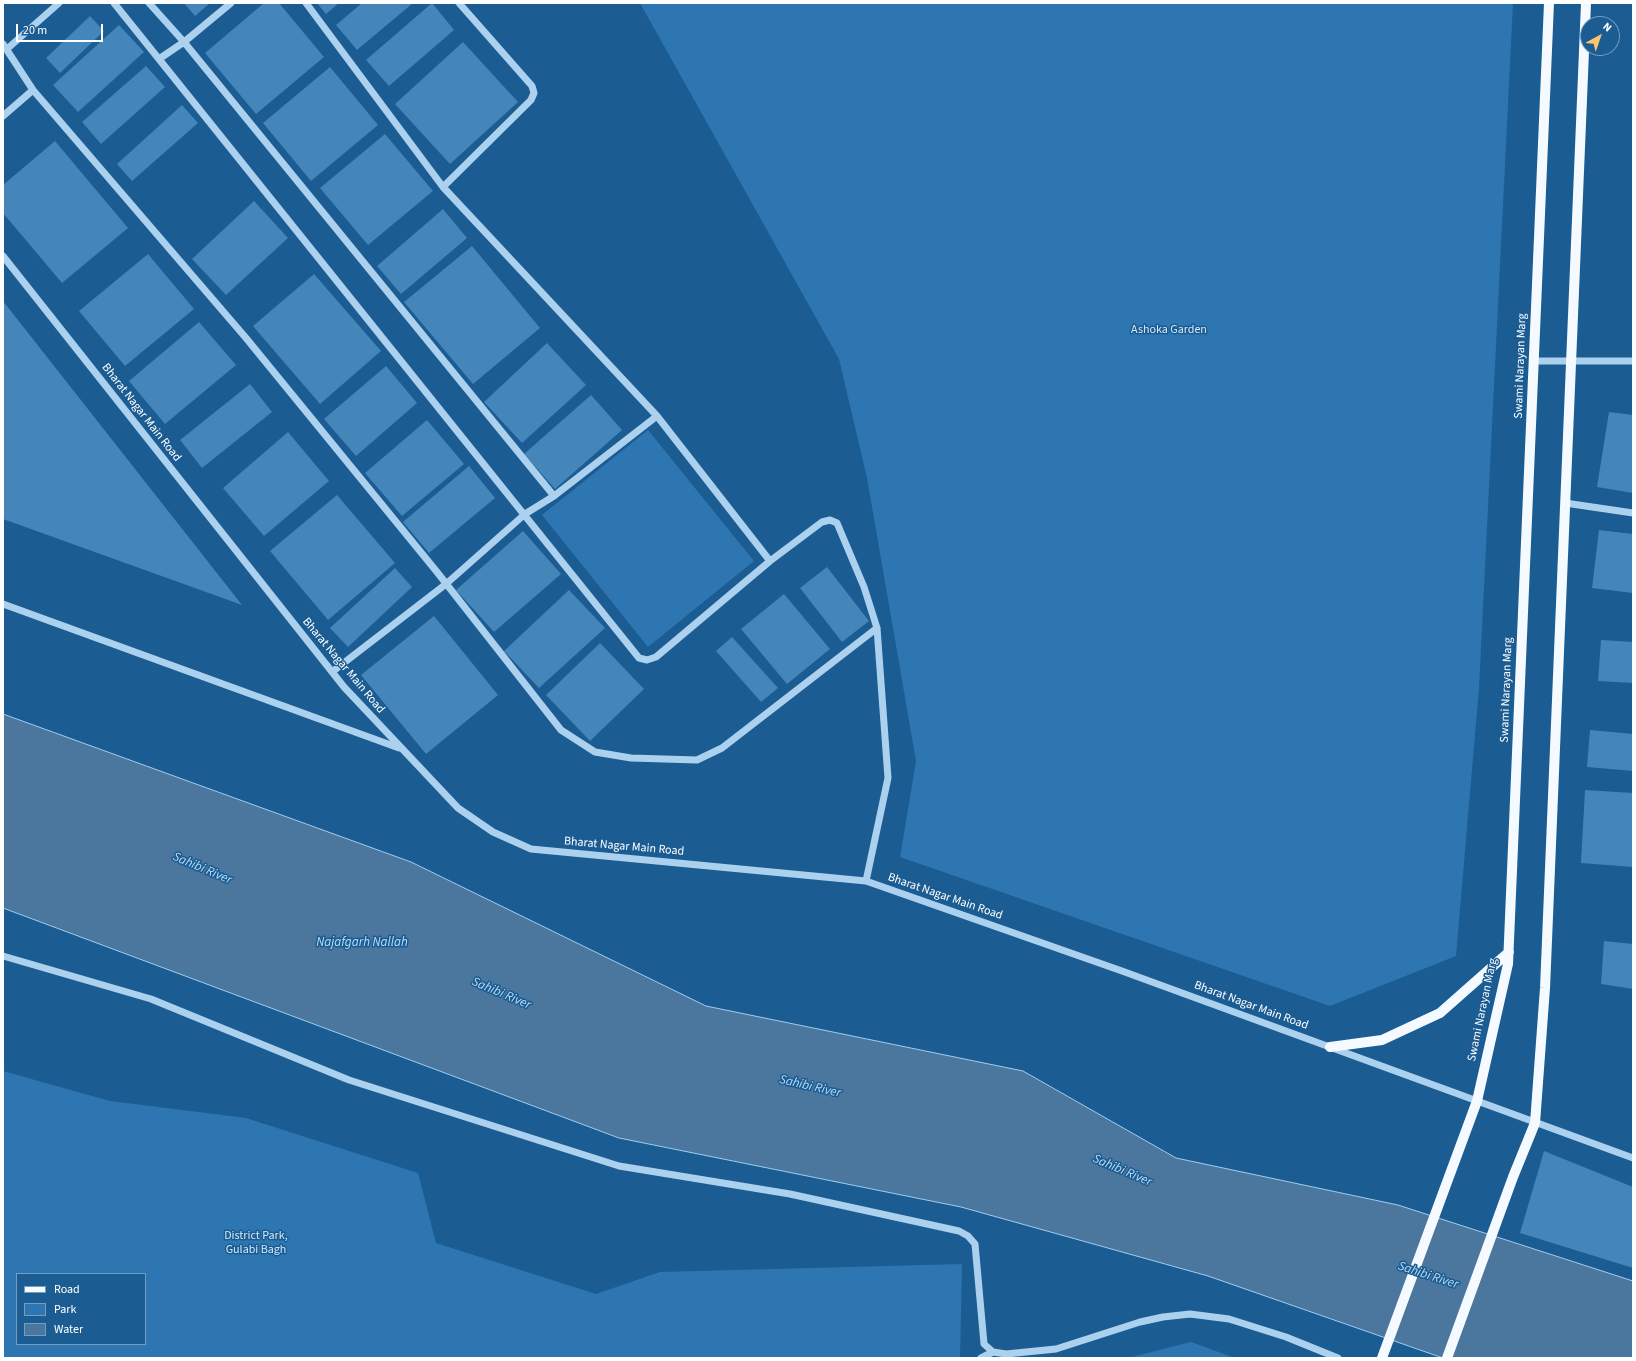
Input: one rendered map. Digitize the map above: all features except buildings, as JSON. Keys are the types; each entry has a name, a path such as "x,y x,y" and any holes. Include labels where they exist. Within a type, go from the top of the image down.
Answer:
{"main road":[{"name":"Swami Narayan Marg","path":"1382,1358 1477,1101 1508,964 1550,3"},
{"path":"1446,1358 1513,1177 1535,1123 1545,988 1586,3"},
{"path":"1330,1047 1382,1040 1440,1013 1509,952"}],"street":[{"path":"59,3 5,46 33,90 246,338 446,584 562,730 595,752 631,758 697,760 722,748 877,628"},
{"path":"114,3 639,658 647,660 656,657 770,561 822,522 830,520 837,523 864,588 877,628 888,778 866,881"},
{"path":"149,3 184,42 554,496"},
{"path":"159,59 184,42 231,3"},
{"path":"306,3 443,187 657,416 770,561"},
{"path":"443,187 531,100 534,93 532,86 458,3"},
{"path":"3,116 33,90"},
{"name":"Bharat Nagar Main Road","path":"3,256 332,672 458,808 493,832 531,849 866,881 1122,971 1633,1158"},
{"path":"1534,361 1633,361"},
{"path":"332,672 446,584 525,514 554,496 657,416"},
{"path":"1565,503 1633,513"},
{"path":"3,604 402,749"},
{"path":"3,956 151,999 349,1080 619,1166 790,1194 958,1231 968,1236 975,1244 984,1344 993,1352 1006,1354 1056,1349 1140,1322 1162,1317 1190,1314 1230,1319 1286,1337 1338,1358"},
{"path":"981,1358 993,1352"}],"green space":[{"name":"Ashoka Garden","path":"640,3 1513,3 1479,688 1456,956 1330,1006 900,857 916,761 867,478 839,359"},
{"path":"648,430 754,561 648,647 542,515"},
{"name":"District Park, Gulabi Bagh","path":"3,1071 110,1101 246,1118 418,1173 436,1243 596,1294 660,1272 962,1264 960,1358 3,1358"},
{"path":"1191,1342 1235,1358 1128,1358"}],"water":[{"name":"Najafgarh Nallah","path":"3,714 411,862 706,1006 1023,1071 1176,1158 1398,1205 1633,1281 1633,1358 1443,1358 1208,1276 961,1207 619,1138 3,908"}],"water label":[{"name":"Sahibi River","path":"202,869"},
{"name":"Sahibi River","path":"501,994"},
{"name":"Sahibi River","path":"810,1087"},
{"name":"Sahibi River","path":"1122,1171"},
{"name":"Sahibi River","path":"1428,1276"}]}
